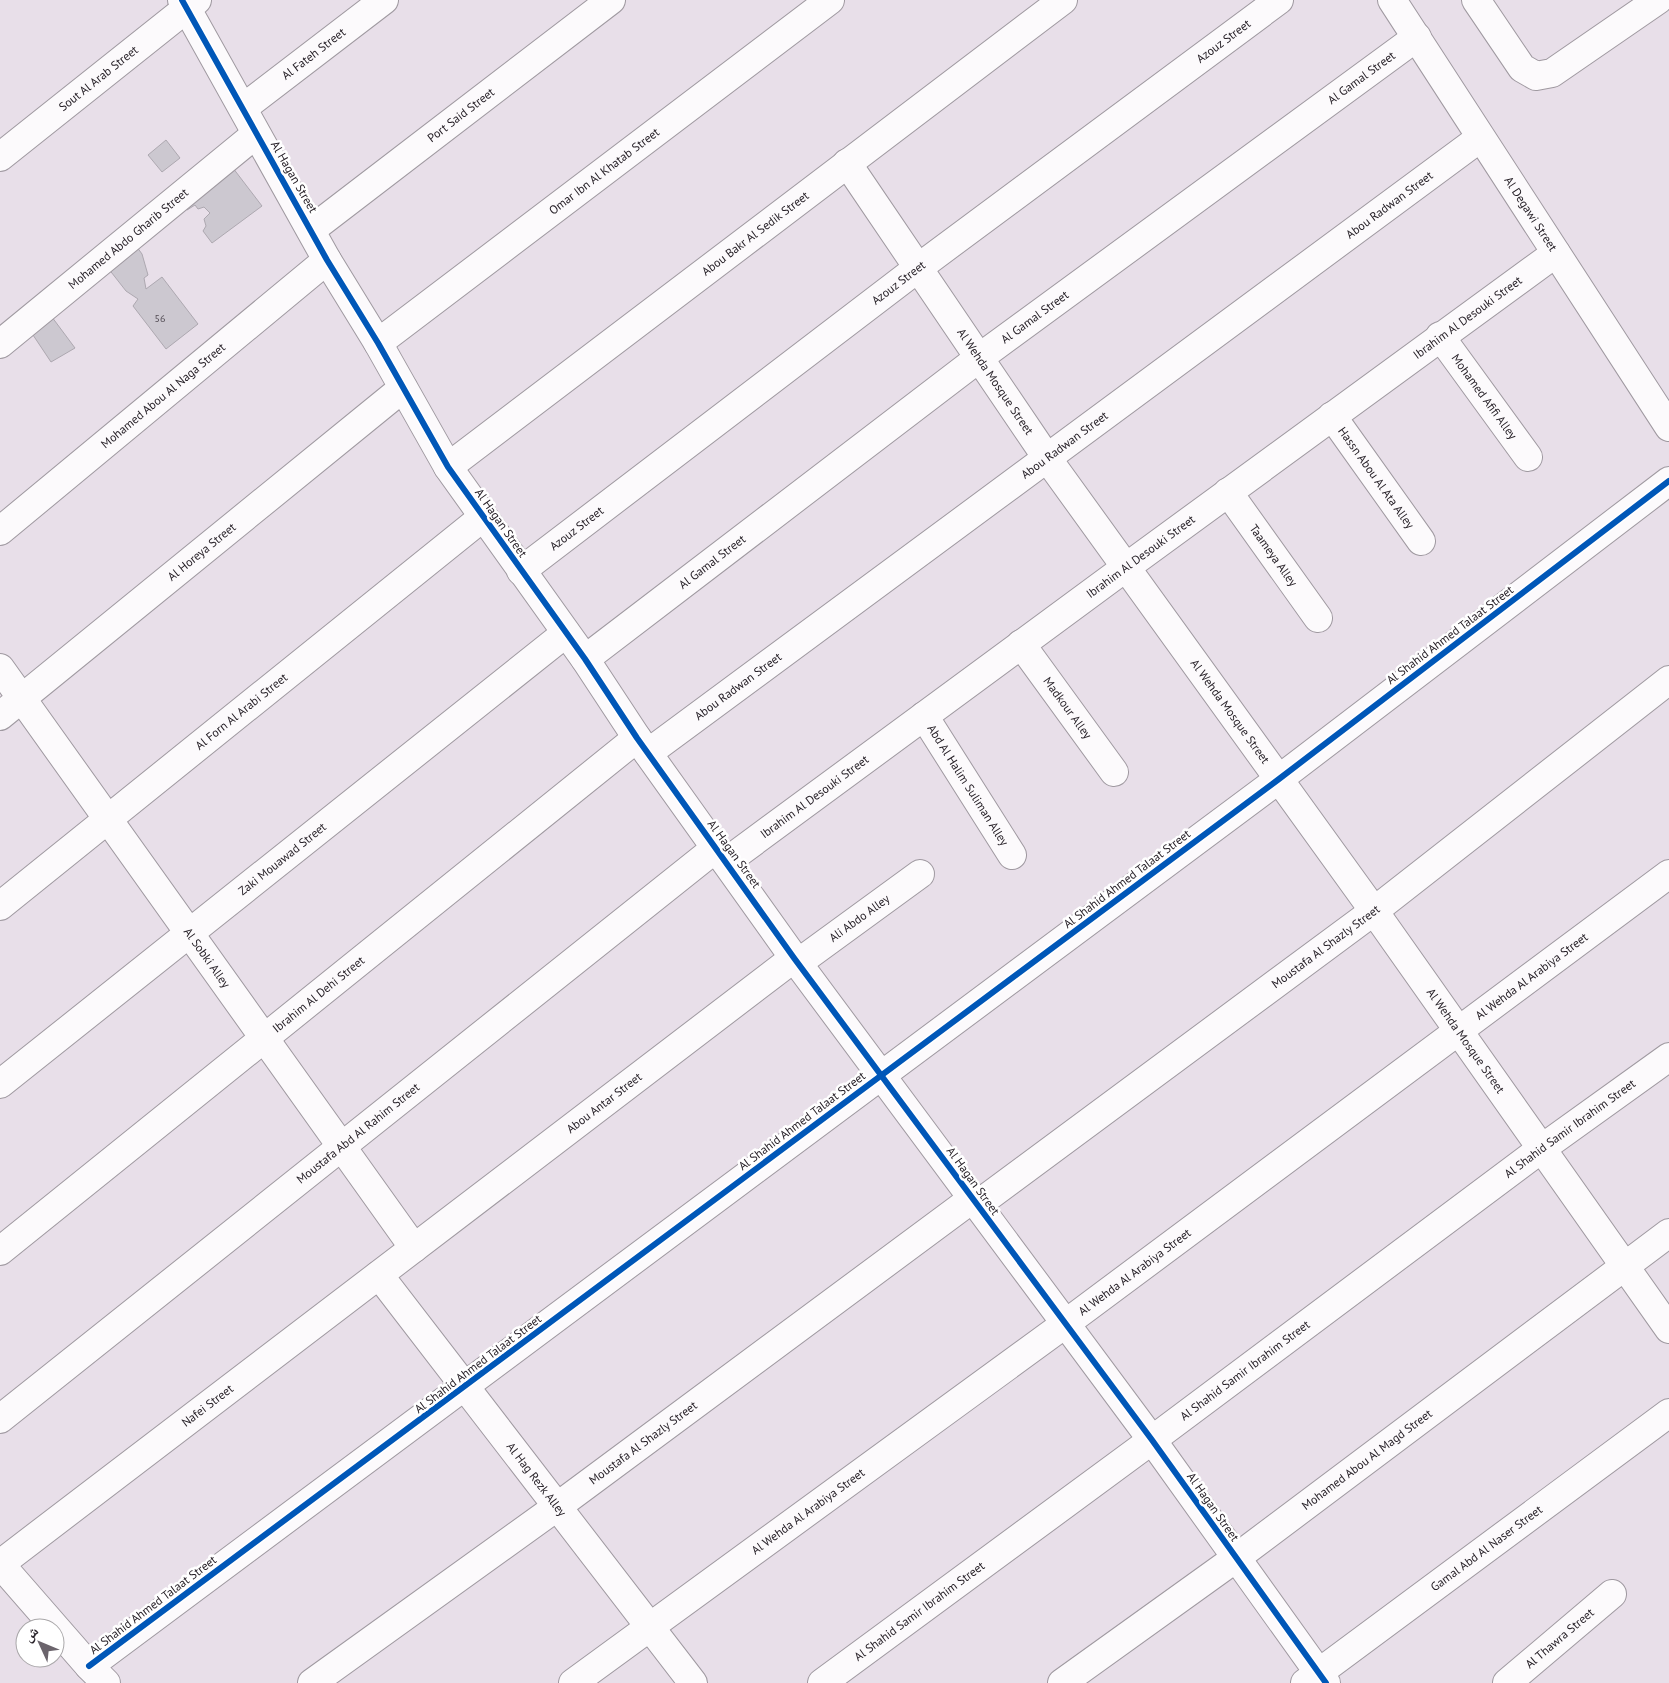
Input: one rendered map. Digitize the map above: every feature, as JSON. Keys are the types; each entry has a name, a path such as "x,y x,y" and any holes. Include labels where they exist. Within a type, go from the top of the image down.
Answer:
{"street":[{"name":"Al Fateh Street","path":"243,108 384,0"},
{"name":"Port Said Street","path":"312,230 611,0"},
{"name":"Omar Ibn Al Khatab Street","path":"378,342 830,0"},
{"name":"Abou Bakr Al Sedik Street","path":"448,467 1063,0"},
{"name":"Azouz Street","path":"521,571 918,268 1279,0"},
{"name":"Al Degawi Street","path":"1392,0 1669,427"},
{"path":"1476,0 1522,68 1536,76 1552,73 1658,0"},
{"name":"Al Hagan Street","path":"189,3 256,134 312,230 327,260 378,342 448,467 585,659 642,746 796,960 1152,1440 1236,1558 1317,1680"},
{"name":"Sout Al Arab Street","path":"0,157 189,3"},
{"name":"Al Gamal Street","path":"585,659 979,358 1417,37"},
{"name":"Mohamed Abdo Gharib Street","path":"0,344 256,134"},
{"name":"Abou Radwan Street","path":"642,746 1047,458 1480,138"},
{"name":"Al Wehda Mosque Street","path":"847,163 1047,458 1374,911 1669,1329"},
{"name":"Ibrahim Al Desouki Street","path":"721,855 924,716 1440,336 1556,253"},
{"name":"Mohamed Abou Al Naga Street","path":"0,531 327,260"},
{"name":"Mohamed Afifi Alley","path":"1440,336 1528,456"},
{"name":"Al Horeya Street","path":"0,716 403,388"},
{"name":"Hassn Abou Al Ata Alley","path":"1332,416 1420,541"},
{"name":"Al Shahid Ahmed Talaat Street","path":"97,1675 465,1387 1279,780 1669,482"},
{"name":"Taameya Alley","path":"1228,492 1318,618"},
{"name":"Al Forn Al Arabi Street","path":"0,906 483,517"},
{"name":"Zaki Mouawad Street","path":"0,1084 566,633"},
{"name":"Madkour Alley","path":"1021,644 1114,772"},
{"name":"Al Sobki Alley","path":"0,668 414,1248"},
{"name":"Moustafa Al Shazly Street","path":"312,1683 1374,911 1669,680"},
{"name":"Abd Al Halim Suliman Alley","path":"924,716 1012,855"},
{"name":"Ibrahim Al Dehi Street","path":"0,1251 265,1038 642,746"},
{"name":"Moustafa Abd Al Rahim Street","path":"0,1420 342,1146 721,855"},
{"name":"Ali Abdo Alley","path":"796,960 920,874"},
{"name":"Al Wehda Al Arabiya Street","path":"573,1683 1065,1324 1669,874"},
{"name":"Abou Antar Street","path":"414,1248 796,960"},
{"name":"Al Shahid Samir Ibrahim Street","path":"822,1683 1152,1440 1541,1149 1669,1057"},
{"name":"Mohamed Abou Al Magd Street","path":"1062,1683 1236,1558 1669,1233"},
{"name":"Nafei Street","path":"0,1564 414,1248"},
{"name":"Al Hag Rezk Alley","path":"379,1275 693,1683"},
{"name":"Gamal Abd Al Naser Street","path":"1317,1680 1669,1413"},
{"path":"0,1564 97,1675"},
{"name":"Al Thawra Street","path":"1507,1683 1612,1594"}],"building":[{"path":"166,140 180,158 162,172 148,155"},
{"path":"223,155 262,206 212,243 203,231 206,226 204,219 210,213 204,207 198,209 195,205 187,210 174,193"},
{"path":"126,232 142,254 148,275 144,278 146,289 162,277 198,324 166,349 133,306 138,299 126,291 97,254"},
{"path":"40,301 75,348 51,362 21,317"}],"cycle path":[{"path":"182,0 327,260 378,343 448,467 585,659 637,738 794,958 1152,1440 1326,1683"},
{"path":"89,1666 1279,779 1669,481"}]}
